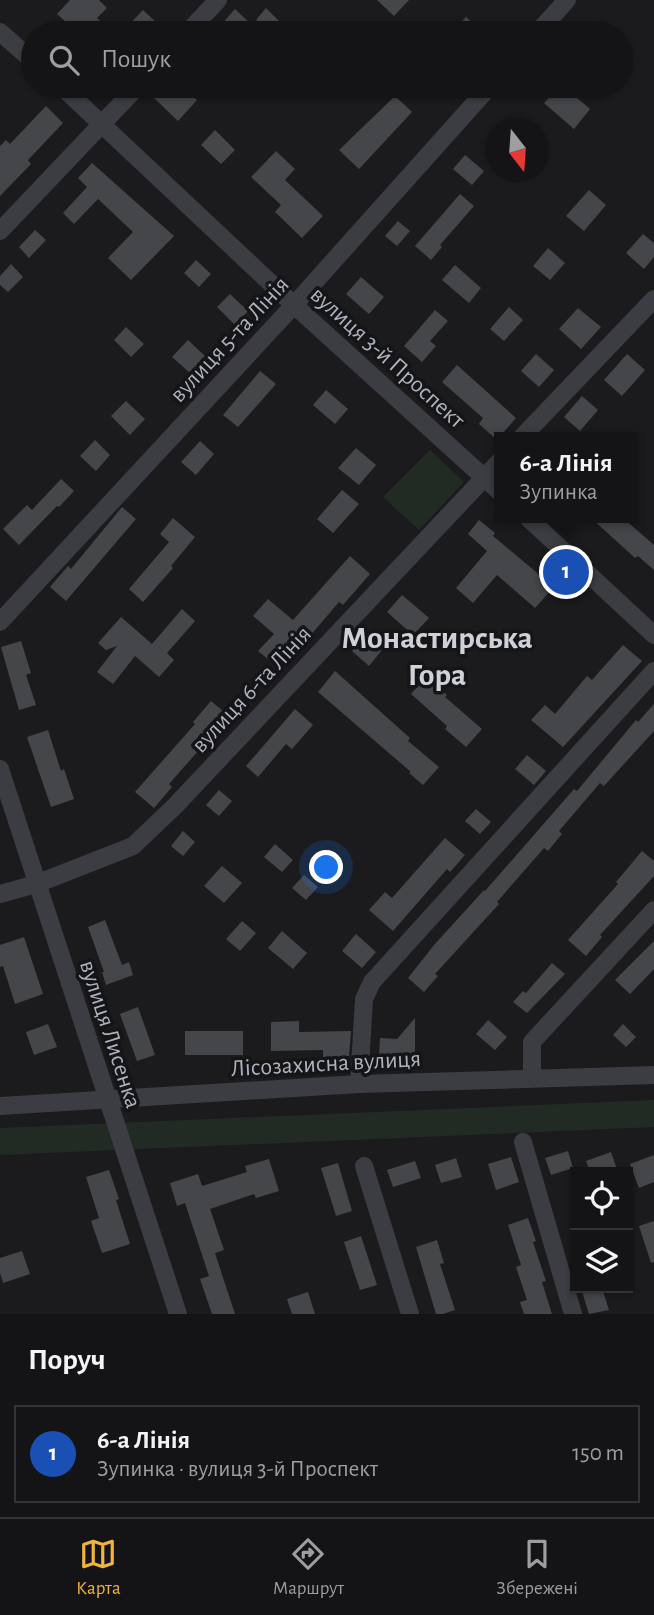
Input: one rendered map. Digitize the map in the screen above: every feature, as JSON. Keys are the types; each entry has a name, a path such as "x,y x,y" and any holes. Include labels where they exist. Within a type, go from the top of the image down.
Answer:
{"street":[{"path":"198,21 218,0"},
{"path":"548,21 567,0"},
{"path":"0,32 21,50"},
{"name":"вулиця 3-й Проспект","path":"74,98 294,305 494,487"},
{"path":"0,231 127,98"},
{"name":"вулиця 5-та Лінія","path":"0,622 294,305 479,98"},
{"path":"527,432 654,299"},
{"name":"вулиця 6-та Лінія","path":"0,894 36,884 133,846 175,806 494,466"},
{"path":"533,523 654,635"},
{"path":"359,1084 364,999 372,982 654,671"},
{"name":"вулиця Лисенка","path":"0,769 178,1314"},
{"path":"532,1078 532,1042 654,910"},
{"name":"Лісозахисна вулиця","path":"0,1106 359,1084 654,1075"},
{"path":"523,1142 573,1314"},
{"path":"364,1166 410,1314"}],"shaded area":[{"path":"430,450 464,482 419,530 383,497"},
{"path":"654,1100 654,1127 0,1155 0,1128"}],"building":[{"path":"70,0 99,0 107,8 97,18 100,21 65,21 57,14"},
{"path":"377,0 409,0 394,16"},
{"path":"266,8 279,21 257,21"},
{"path":"235,9 248,21 224,21"},
{"path":"143,10 155,21 132,21"},
{"path":"154,98 197,100 178,121"},
{"path":"393,98 397,98 412,112 359,169 339,150"},
{"path":"549,98 577,98 590,109 574,129 544,103"},
{"path":"46,106 63,123 28,160 31,164 0,196 0,146 6,140 10,144"},
{"path":"215,130 235,150 221,164 201,145"},
{"path":"276,151 295,169 285,180 323,216 302,238 275,212 281,205 251,177"},
{"path":"465,155 484,171 472,185 453,169"},
{"path":"92,163 174,236 131,280 108,258 133,232 98,199 74,224 63,213 87,187 78,178"},
{"path":"589,190 606,205 584,231 566,216"},
{"path":"460,194 474,206 440,245 442,247 431,260 415,246"},
{"path":"398,221 410,231 397,246 385,236"},
{"path":"35,230 46,240 29,258 19,247"},
{"path":"643,234 654,243 654,257 644,269 626,253"},
{"path":"548,248 565,263 550,280 533,266"},
{"path":"196,260 211,274 199,287 184,273"},
{"path":"11,264 23,277 8,292 0,285 0,276"},
{"path":"455,265 481,288 469,303 442,280"},
{"path":"361,277 384,297 369,314 346,294"},
{"path":"230,294 248,311 235,325 217,307"},
{"path":"509,307 523,320 504,341 490,329"},
{"path":"578,308 601,327 581,349 559,329"},
{"path":"435,310 448,321 430,341 436,346 422,362 404,346"},
{"path":"126,327 144,344 131,357 114,340"},
{"path":"188,340 206,357 190,373 172,357"},
{"path":"536,354 554,370 539,387 521,371"},
{"path":"627,354 645,370 622,396 604,380"},
{"path":"457,365 516,418 504,432 494,432 494,437 479,424 483,418 442,382"},
{"path":"260,371 276,384 238,427 223,415"},
{"path":"326,390 348,409 335,424 313,405"},
{"path":"582,396 598,410 580,431 564,417"},
{"path":"126,401 145,419 130,435 111,416"},
{"path":"95,440 110,455 96,471 80,456"},
{"path":"200,441 214,454 196,475 181,462"},
{"path":"356,448 376,465 359,485 338,468"},
{"path":"61,479 74,491 19,545 3,529 27,505 32,510"},
{"path":"342,490 359,504 333,533 317,519"},
{"path":"122,507 136,519 66,601 50,587 68,566 71,569"},
{"path":"173,518 195,537 171,566 173,568 143,602 129,589 169,542 160,534"},
{"path":"479,520 495,533 493,536 554,587 535,608 497,575 473,603 456,588 487,551 468,534"},
{"path":"596,523 629,523 654,545 654,570 638,556 635,558"},
{"path":"350,556 370,574 343,605 339,602 281,670 258,651 274,634 253,616 268,599 293,620"},
{"path":"402,595 429,618 413,635 387,612"},
{"path":"182,609 195,621 167,653 174,660 159,677 135,656 113,684 97,672 117,646 106,650 98,643 121,617 152,644"},
{"path":"365,636 382,650 369,666 352,651"},
{"path":"21,641 31,673 26,675 36,705 19,710 1,647"},
{"path":"623,645 642,661 563,747 531,720 545,705 555,714 587,676 592,680"},
{"path":"335,671 439,767 423,785 318,692"},
{"path":"426,677 482,729 466,747 411,694"},
{"path":"211,701 229,716 169,784 172,787 154,808 135,792 195,724 193,722"},
{"path":"654,704 654,731 604,786 600,783 559,831 562,834 548,851 544,848 497,902 499,904 435,974 438,976 424,992 408,978 434,945 574,789 577,791 636,720 638,722"},
{"path":"295,709 313,725 292,749 286,744 258,777 246,766"},
{"path":"48,730 61,771 64,769 74,799 51,807 27,737"},
{"path":"527,755 546,771 534,785 515,769"},
{"path":"219,790 232,801 219,816 206,805"},
{"path":"476,809 491,822 480,834 465,821"},
{"path":"183,831 195,842 183,856 171,846"},
{"path":"445,838 465,855 450,872 447,869 393,931 369,910 385,892 392,898"},
{"path":"275,844 293,860 282,872 264,857"},
{"path":"642,851 654,861 654,876 600,935 602,937 586,956 568,940 618,884 616,882"},
{"path":"222,866 242,883 224,903 204,886"},
{"path":"304,875 318,887 306,900 292,888"},
{"path":"105,920 122,965 129,962 133,975 106,985 88,927"},
{"path":"242,921 256,933 240,951 226,939"},
{"path":"282,931 307,953 293,969 268,948"},
{"path":"356,934 376,952 362,968 342,951"},
{"path":"24,937 43,994 15,1004 3,966 0,967 0,945"},
{"path":"654,941 654,969 630,994 615,980"},
{"path":"552,963 565,974 527,1013 513,1002 523,991 526,993"},
{"path":"138,1007 155,1055 137,1061 120,1014"},
{"path":"415,1018 415,1055 379,1055 380,1038 397,1039"},
{"path":"488,1020 507,1037 495,1050 476,1034"},
{"path":"299,1021 299,1032 351,1031 349,1056 323,1057 323,1050 271,1051 271,1022"},
{"path":"48,1024 57,1047 34,1055 26,1032"},
{"path":"623,1024 636,1037 626,1047 613,1035"},
{"path":"185,1031 243,1031 243,1055 185,1055"},
{"path":"568,1151 573,1167 551,1175 545,1158"},
{"path":"611,1152 616,1167 588,1167 586,1161"},
{"path":"654,1155 654,1182 639,1188 630,1164"},
{"path":"511,1157 519,1182 496,1190 488,1164"},
{"path":"456,1158 462,1177 441,1183 435,1165"},
{"path":"269,1159 279,1191 256,1198 254,1194 210,1209 224,1250 215,1253 235,1314 212,1314 200,1279 209,1276 185,1203 177,1206 170,1183 198,1174 202,1186 247,1172 245,1166"},
{"path":"415,1161 421,1178 393,1187 387,1170"},
{"path":"338,1163 352,1211 336,1216 321,1168"},
{"path":"109,1170 130,1244 102,1253 91,1221 99,1218 86,1177"},
{"path":"528,1218 546,1281 542,1282 552,1314 524,1314 520,1302 527,1300 516,1267 521,1265 508,1225"},
{"path":"654,1221 654,1262 651,1263 639,1226"},
{"path":"361,1236 377,1285 360,1290 344,1242"},
{"path":"437,1240 444,1263 440,1264 455,1310 443,1314 436,1314 416,1247"},
{"path":"22,1251 30,1274 3,1283 0,1258"},
{"path":"308,1292 315,1314 292,1314 287,1299"},
{"path":"583,1293 604,1293 609,1310 589,1314"}],"place":[{"name":"6-а Лінія","path":"566,572"}],"district":[{"name":"Монастирська Гора","path":"437,656"}]}
